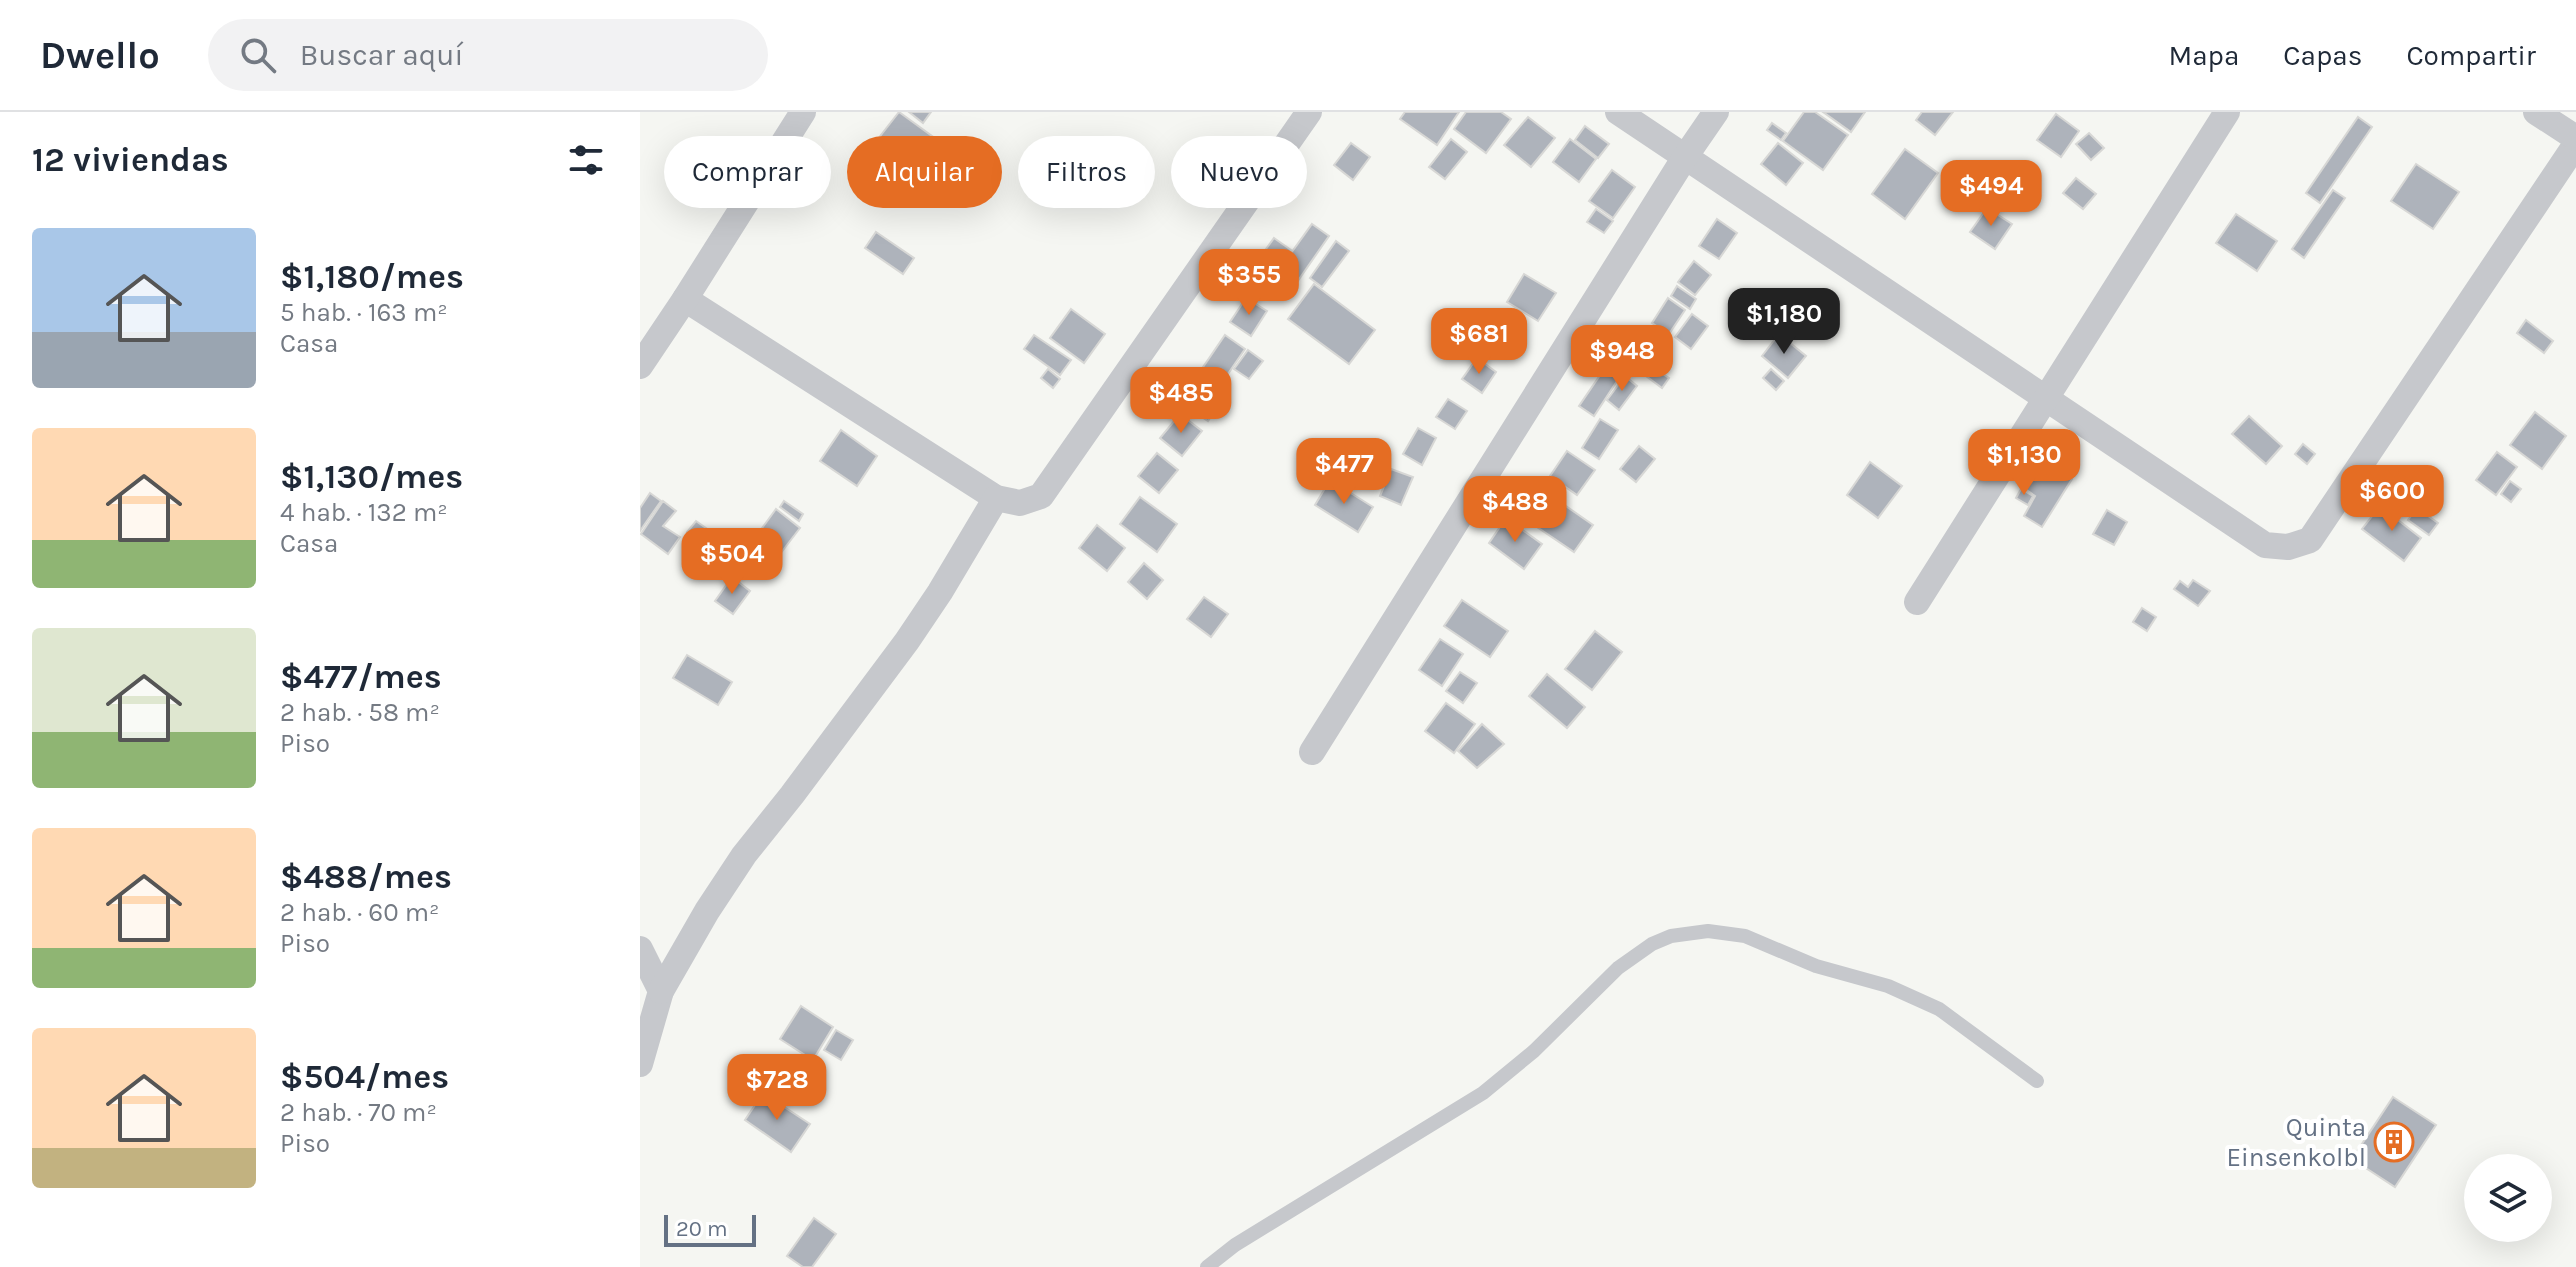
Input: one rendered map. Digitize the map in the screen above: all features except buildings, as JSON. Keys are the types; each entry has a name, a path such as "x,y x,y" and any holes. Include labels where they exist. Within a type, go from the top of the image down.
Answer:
{"street":[{"path":"640,366 803,112"},
{"path":"685,299 996,498 1020,503 1041,496 1309,112"},
{"path":"1618,112 2265,545 2288,547 2310,540 2576,141 2536,112"},
{"path":"1312,752 1716,112"},
{"path":"1917,602 2227,112"},
{"path":"640,1064 661,991 707,911 744,855 907,641 996,498"},
{"path":"640,949 661,991"}],"lane":[{"path":"1207,1267 1235,1245 1483,1093 1534,1051 1618,968 1652,944 1671,936 1708,931 1745,936 1816,966 1888,986 1939,1009 2037,1081"}],"place":[{"name":"Quinta Einsenkolbl","path":"2394,1142"}]}
